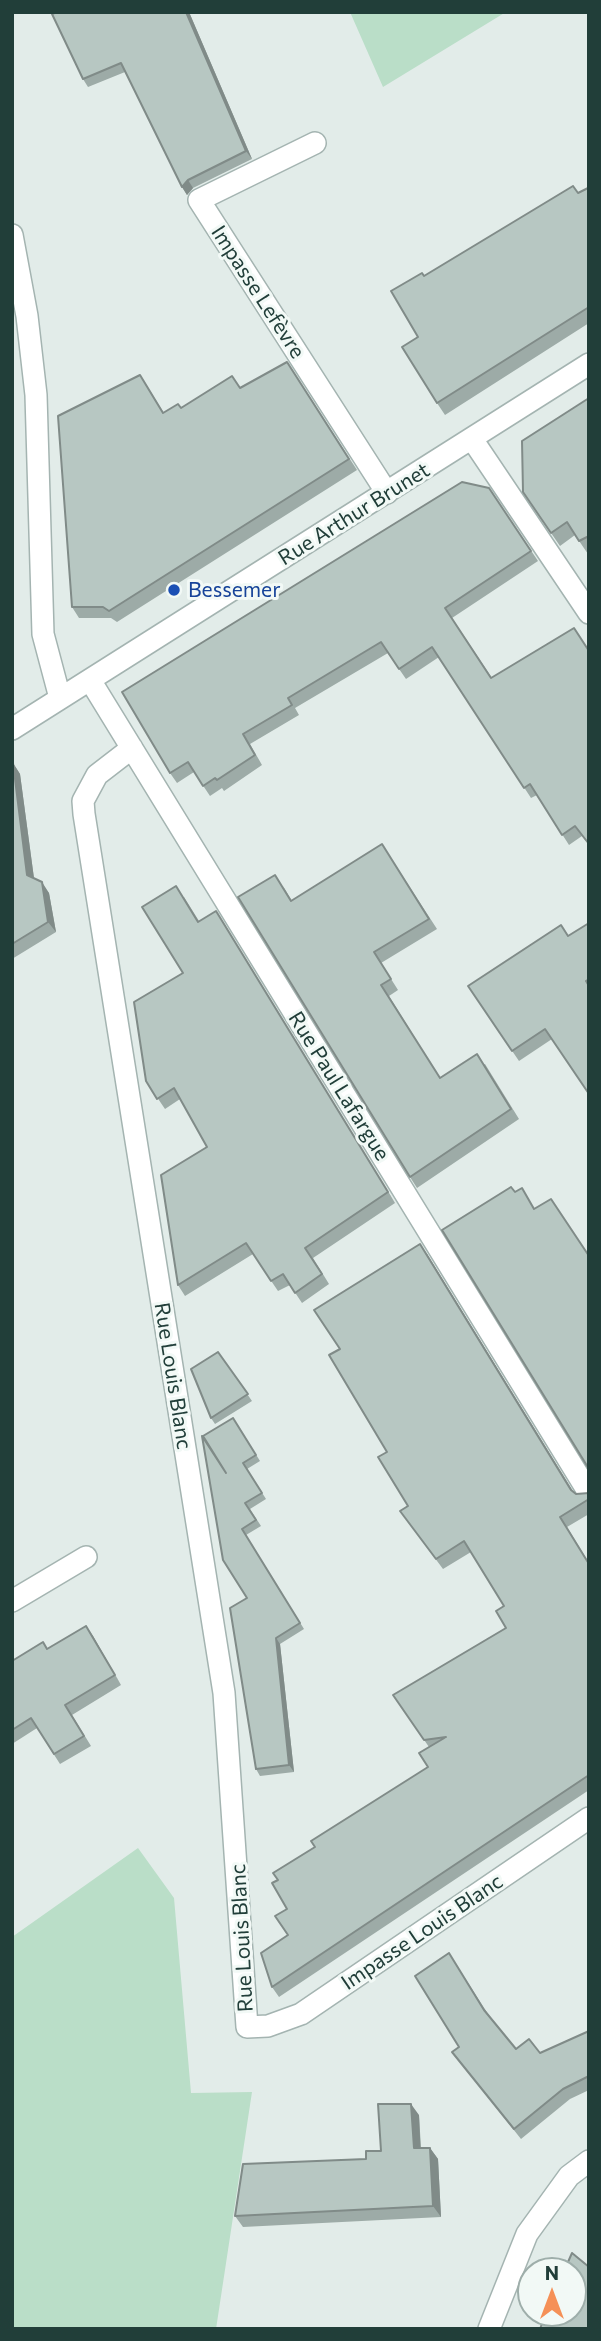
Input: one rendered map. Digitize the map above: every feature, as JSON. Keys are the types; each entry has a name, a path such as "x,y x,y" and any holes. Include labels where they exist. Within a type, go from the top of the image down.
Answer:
{"street":[{"name":"Impasse Lefèvre","path":"315,143 199,200 387,493"},
{"path":"12,235 36,395 43,634 60,698"},
{"name":"Rue Arthur Brunet","path":"12,729 589,364"},
{"path":"472,439 589,613"},
{"name":"Rue Paul Lafargue","path":"90,680 589,1493"},
{"name":"Rue Louis Blanc","path":"132,748 96,775 83,801 83,814 224,1693 247,2027"},
{"path":"12,1601 86,1557"},
{"name":"Impasse Louis Blanc","path":"247,2027 268,2026 301,2014 589,1818"},
{"path":"489,2329 527,2234 569,2176 589,2161"}],"green space":[{"path":"350,12 506,12 383,87"},
{"path":"138,1848 174,1898 191,2093 252,2092 216,2329 12,2329 12,1937"}],"building":[{"path":"186,12 246,151 188,180 182,187 121,63 83,79 52,14"},
{"path":"573,186 578,193 589,189 589,307 437,403 402,347 418,337 391,291 422,273 424,276"},
{"path":"287,362 349,459 109,611 103,607 72,607 58,416 140,375 163,413 178,404 181,408 232,376 240,388"},
{"path":"589,398 589,536 579,541 567,522 551,533 523,492 522,441"},
{"path":"462,482 489,488 531,551 445,608 491,678 574,628 589,651 589,844 575,826 562,835 530,784 524,788 432,647 399,669 381,642 288,698 292,705 243,734 255,755 217,780 215,778 203,786 188,762 170,773 122,692"},
{"path":"13,763 27,875 42,882 48,922 12,944"},
{"path":"382,844 429,919 374,952 391,979 381,985 440,1078 477,1054 511,1109 410,1177 238,897 275,875 291,901"},
{"path":"176,886 198,922 216,911 388,1192 305,1248 322,1274 295,1293 283,1274 271,1281 246,1243 178,1285 161,1175 207,1147 174,1088 157,1099 146,1081 134,1002 183,973 142,907"},
{"path":"589,923 589,979 586,981 589,986 589,1094 545,1029 512,1051 468,986 561,925 568,936"},
{"path":"511,1187 515,1192 522,1188 534,1209 551,1199 589,1256 589,1469 442,1230"},
{"path":"420,1244 571,1490 576,1494 589,1493 589,1499 560,1517 589,1564 589,1775 272,1987 261,1953 288,1935 275,1916 287,1909 272,1883 278,1880 273,1873 315,1847 311,1841 428,1767 419,1753 446,1737 424,1740 393,1695 506,1628 496,1611 504,1606 464,1541 436,1559 400,1511 408,1506 378,1457 387,1452 329,1355 340,1349 314,1310"},
{"path":"218,1352 248,1394 211,1418 191,1369"},
{"path":"233,1418 256,1455 243,1463 262,1493 245,1503 256,1520 242,1529 300,1623 276,1638 289,1765 256,1769 230,1608 247,1598 223,1560 202,1436 226,1473 203,1436"},
{"path":"86,1626 115,1675 65,1705 84,1736 54,1754 31,1718 12,1730 12,1661 43,1642 47,1649"},
{"path":"449,1953 484,2010 516,2049 529,2039 540,2053 589,2031 589,2076 563,2089 514,2129 452,2052 459,2047 415,1976"},
{"path":"378,2104 411,2104 414,2148 430,2148 433,2206 235,2216 243,2164 366,2159 366,2151 381,2151"},
{"path":"587,2265 589,2329 540,2329 587,2327"}],"place":[{"name":"Bessemer","path":"174,590"}]}
